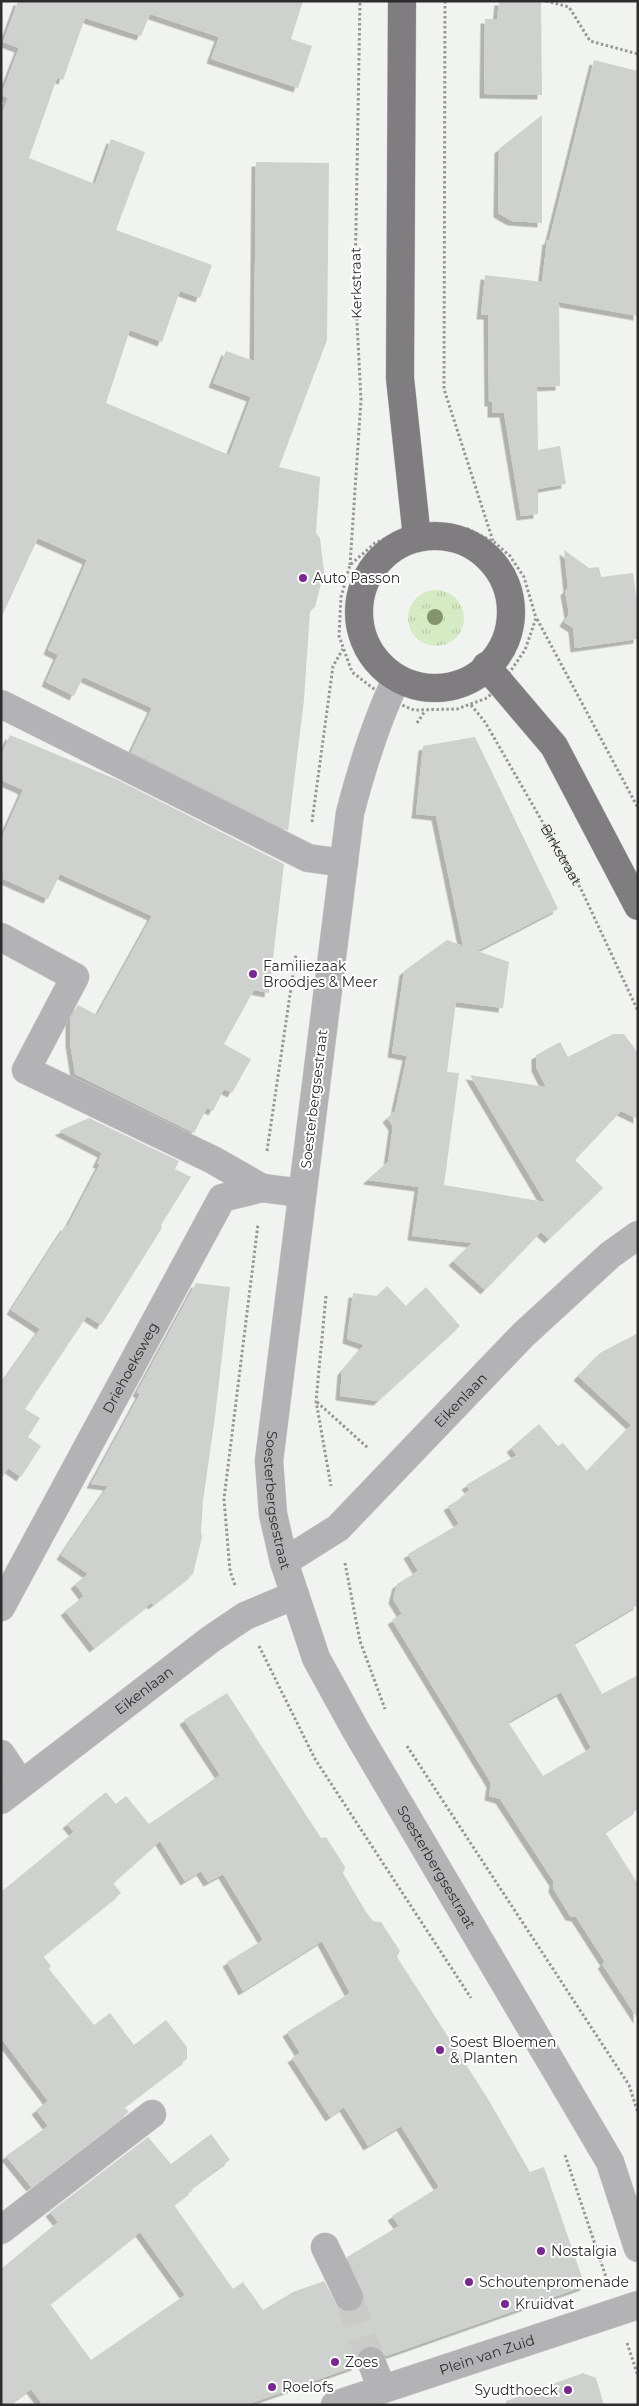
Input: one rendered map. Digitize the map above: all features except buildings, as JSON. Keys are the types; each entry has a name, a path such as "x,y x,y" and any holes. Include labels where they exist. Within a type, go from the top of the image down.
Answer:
{"main road":[{"path":"402,1 400,378 416,532"},
{"path":"494,676 496,657 507,636 511,614 508,590 498,570 483,553 463,541 416,532 375,564 363,587 358,611 362,636 374,658 392,688 413,685 436,688 459,684 480,673 494,676 554,746 638,906"}],"street":[{"name":"Soesterbergsestraat","path":"392,688 361,772 350,813 270,1461 273,1514 284,1562 316,1658 355,1729 610,2162 638,2248"},
{"path":"1,704 308,858 344,862"},
{"path":"1,937 75,977 26,1070 213,1160 262,1188"},
{"name":"Driehoeksweg","path":"1,1607 222,1198 262,1188 302,1193"},
{"name":"Eikenlaan","path":"284,1562 338,1528 523,1336 610,1255 638,1235"},
{"name":"Eikenlaan","path":"11,1792 210,1639 245,1616 295,1595"},
{"path":"1,1754 11,1792"},
{"path":"1,2230 152,2114"},
{"path":"325,2247 349,2297"},
{"name":"Plein van Zuid","path":"335,2405 638,2305"},
{"path":"371,2361 382,2389"}],"path":[{"name":"Kerkstraat","path":"360,1 355,283 361,400 350,565 341,597 339,636 352,672 392,688 414,710 457,709 487,698 494,676 525,650 536,618"},
{"path":"444,1 444,389 494,542"},
{"path":"546,1 569,7 590,41 638,54"},
{"path":"350,565 375,543 438,525 468,529 494,542 510,556 524,577 536,618 638,808"},
{"name":"Birkstraat","path":"471,705 485,722 581,889 638,1011"},
{"path":"316,1401 393,1470"}],"green space":[{"path":"436,590 447,592 456,598 462,607 464,618 462,629 456,638 447,644 436,646 425,644 416,638 410,629 408,618 410,607 416,598 425,592"}],"tunnel":[{"path":"349,2297 371,2361"}],"place":[{"name":"Auto Passon","path":"303,578"},
{"name":"Familiezaak Broodjes & Meer","path":"253,974"},
{"name":"Soest Bloemen & Planten","path":"440,2050"},
{"name":"Nostalgia","path":"541,2251"},
{"name":"Schoutenpromenade","path":"469,2282"},
{"name":"Kruidvat","path":"505,2304"},
{"name":"Zoes","path":"335,2362"},
{"name":"Roelofs","path":"272,2387"},
{"name":"Syudthoeck","path":"568,2390"}]}
